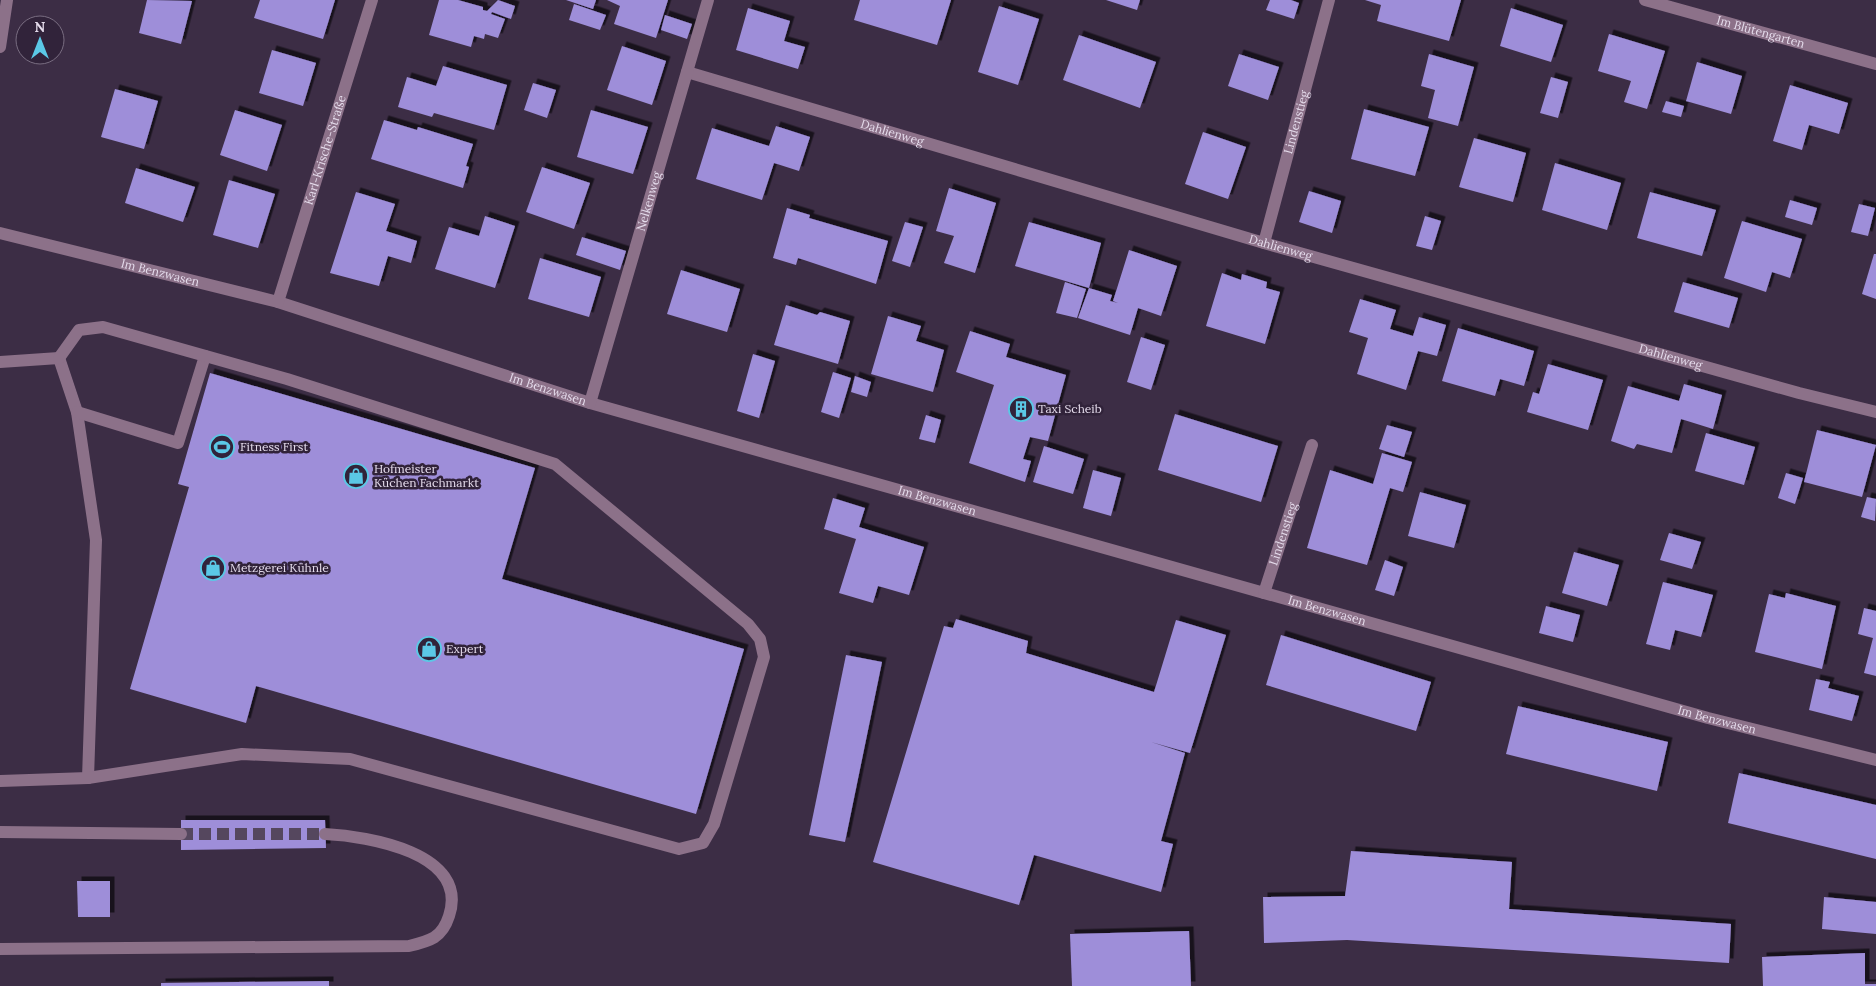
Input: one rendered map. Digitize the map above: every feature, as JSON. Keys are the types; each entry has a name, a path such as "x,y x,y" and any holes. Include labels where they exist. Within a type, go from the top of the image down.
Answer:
{"street":[{"path":"0,47 7,0"},
{"name":"Karl-Krische-Straße","path":"278,302 372,0"},
{"name":"Nelkenweg","path":"590,403 708,0"},
{"name":"Lindenstieg","path":"1264,243 1329,0"},
{"name":"Im Blütengarten","path":"1646,0 1876,64"},
{"name":"Dahlienweg","path":"687,72 1264,243 1799,393 1876,412"},
{"name":"Im Benzwasen","path":"0,233 278,302 590,403 1708,718 1876,760"},
{"path":"0,780 88,778 242,754 350,759 678,849 704,843 714,824 764,657 760,639 748,624 555,464 205,356 103,327 79,330 59,358"},
{"path":"77,412 178,443 205,356"},
{"path":"0,362 59,358"},
{"path":"59,358 77,412 96,540 88,778"},
{"name":"Lindenstieg","path":"1264,593 1312,445"},
{"path":"0,832 181,834"},
{"path":"0,949 409,946 432,941 446,924 454,902 446,878 427,861 401,847 376,839 325,834"}],"building":[{"path":"147,0 192,1 181,44 139,33"},
{"path":"260,0 335,0 323,39 254,18"},
{"path":"439,0 458,0 483,7 483,10 487,11 498,0 515,6 511,19 492,12 491,14 505,19 498,38 485,34 484,39 474,36 471,47 429,35"},
{"path":"566,0 596,0 593,9"},
{"path":"607,0 668,0 656,38 614,24 620,6"},
{"path":"860,0 951,0 937,45 854,20"},
{"path":"1106,0 1140,0 1137,10"},
{"path":"1270,0 1291,0 1299,3 1294,19 1266,10"},
{"path":"1365,0 1461,0 1449,41 1377,21 1381,5"},
{"path":"574,4 606,15 600,30 569,20"},
{"path":"999,6 1039,19 1018,85 978,72"},
{"path":"748,8 790,21 784,41 805,47 798,69 736,50"},
{"path":"1511,8 1563,25 1551,62 1500,46"},
{"path":"665,15 692,24 687,39 661,30"},
{"path":"1609,34 1665,51 1647,109 1624,102 1631,81 1598,71"},
{"path":"1079,35 1156,62 1140,108 1063,80"},
{"path":"622,46 666,61 652,105 607,90"},
{"path":"272,50 316,63 303,106 259,93"},
{"path":"1239,54 1279,67 1268,100 1228,86"},
{"path":"1429,54 1474,67 1458,126 1428,118 1435,90 1421,86"},
{"path":"1697,62 1742,76 1731,114 1686,101"},
{"path":"443,66 507,85 494,130 434,113 432,117 398,107 407,77 436,86"},
{"path":"1551,77 1568,82 1558,118 1540,113"},
{"path":"533,83 556,90 547,118 524,110"},
{"path":"1790,85 1848,103 1839,134 1809,125 1802,150 1773,141"},
{"path":"115,89 158,101 144,149 101,137"},
{"path":"1666,101 1684,106 1681,117 1662,112"},
{"path":"1364,109 1429,127 1415,176 1351,159"},
{"path":"235,110 282,125 267,171 220,155"},
{"path":"591,110 648,127 633,174 577,157"},
{"path":"384,120 417,130 418,127 473,144 466,166 469,167 463,188 371,159"},
{"path":"776,126 810,137 799,171 774,163 762,200 696,179 712,128 769,146"},
{"path":"1203,132 1246,147 1228,199 1185,184"},
{"path":"1474,138 1526,153 1513,202 1459,187"},
{"path":"1555,163 1621,183 1607,230 1542,210"},
{"path":"542,167 590,183 574,229 526,212"},
{"path":"136,168 195,187 183,222 125,203"},
{"path":"229,180 275,194 258,248 213,235"},
{"path":"949,188 996,203 975,273 944,263 954,236 936,231"},
{"path":"1309,191 1341,201 1332,233 1299,222"},
{"path":"356,192 395,204 386,231 417,241 411,263 388,256 379,286 330,273"},
{"path":"1650,192 1716,210 1702,256 1637,238"},
{"path":"1790,200 1817,208 1812,225 1785,217"},
{"path":"1859,204 1875,208 1868,236 1851,232"},
{"path":"787,208 810,215 809,218 888,241 876,284 798,258 796,265 773,258"},
{"path":"485,216 515,226 495,288 435,269 449,227 479,236"},
{"path":"1425,216 1441,221 1432,250 1416,246"},
{"path":"1742,221 1802,239 1790,278 1772,272 1766,292 1724,278"},
{"path":"905,222 923,227 910,267 892,261"},
{"path":"1029,222 1101,243 1089,288 1015,266"},
{"path":"582,237 626,251 620,270 576,255"},
{"path":"1129,250 1177,266 1161,316 1138,308 1130,335 1078,318 1089,288 1112,295 1110,301 1118,303 1113,301"},
{"path":"1874,254 1876,254 1876,299 1862,294"},
{"path":"540,258 601,277 589,317 528,299"},
{"path":"681,270 740,289 727,332 667,314"},
{"path":"1222,273 1241,280 1242,274 1267,282 1266,288 1280,292 1265,344 1206,326"},
{"path":"1065,282 1086,289 1077,318 1056,313"},
{"path":"1683,282 1738,298 1729,328 1674,312"},
{"path":"1360,299 1396,310 1390,329 1413,336 1419,317 1446,325 1437,356 1418,351 1406,390 1357,374 1368,338 1349,332"},
{"path":"786,305 817,315 820,312 850,321 838,364 774,345"},
{"path":"888,316 921,326 916,341 944,350 933,392 871,374"},
{"path":"1458,328 1534,351 1524,386 1500,379 1495,396 1442,381"},
{"name":"Taxi Scheib","path":"970,331 1010,344 1006,357 1066,375 1048,441 1030,437 1023,459 1031,461 1025,482 969,463 994,385 956,372"},
{"path":"1141,337 1165,345 1151,390 1127,382"},
{"path":"753,354 775,361 759,418 737,411"},
{"path":"1548,364 1603,380 1588,430 1527,412 1533,392 1539,394"},
{"path":"833,372 851,378 839,418 821,412"},
{"path":"210,373 535,468 502,579 744,649 696,814 256,686 246,723 130,689 189,487 178,484"},
{"path":"855,376 871,382 867,397 851,392"},
{"path":"1684,384 1722,395 1713,429 1681,419 1672,453 1637,444 1634,449 1611,441 1628,386 1679,401"},
{"path":"1175,414 1278,446 1261,502 1158,470"},
{"path":"926,415 941,420 935,443 919,439"},
{"path":"1387,425 1412,432 1404,457 1379,449"},
{"path":"1817,430 1876,445 1862,497 1804,482"},
{"path":"1706,433 1755,447 1744,485 1695,471"},
{"path":"1044,446 1084,459 1073,494 1033,482"},
{"path":"1382,453 1412,462 1403,492 1390,488 1367,565 1307,548 1330,470 1373,484"},
{"path":"1093,470 1121,478 1111,516 1083,508"},
{"path":"1786,473 1803,478 1795,504 1778,498"},
{"path":"1420,492 1466,505 1454,548 1408,536"},
{"path":"1867,497 1876,499 1875,521 1861,517"},
{"path":"833,498 865,508 859,527 924,547 909,595 878,586 873,603 839,593 856,539 824,529"},
{"path":"1669,533 1701,542 1692,569 1660,560"},
{"path":"1574,552 1619,565 1607,606 1562,593"},
{"path":"1385,560 1403,567 1394,596 1375,590"},
{"path":"1663,582 1713,595 1701,637 1675,630 1670,650 1646,644"},
{"path":"1786,593 1836,606 1822,669 1755,652 1769,594 1785,598"},
{"path":"1546,606 1580,615 1573,642 1539,633"},
{"path":"1864,608 1876,611 1876,676 1864,673 1873,638 1858,634"},
{"path":"956,619 1028,641 1026,653 1154,692 1176,620 1226,635 1190,753 1151,742 1185,753 1161,841 1173,844 1161,892 1034,855 1019,905 873,862 944,626 953,628"},
{"path":"1281,635 1431,682 1416,731 1266,685"},
{"path":"846,655 882,662 845,842 809,835"},
{"path":"1816,679 1830,682 1828,688 1859,696 1852,721 1809,710"},
{"path":"1518,706 1668,742 1657,791 1506,754"},
{"path":"1739,773 1876,805 1876,859 1728,823"},
{"path":"181,820 325,820 326,848 181,850"},
{"path":"1351,851 1512,862 1509,909 1731,924 1729,963 1347,940 1264,943 1263,897 1345,896"},
{"path":"77,881 110,881 110,917 78,917"},
{"path":"1824,897 1876,902 1876,934 1822,929"},
{"path":"1189,931 1191,986 1072,986 1070,934"},
{"path":"1865,953 1865,984 1876,984 1876,986 1763,986 1762,957"},
{"path":"329,981 329,986 161,986 161,983"}],"tunnel":[{"path":"181,834 325,834"}],"place":[{"name":"Taxi Scheib","path":"1021,409"},
{"name":"Fitness First","path":"222,447"},
{"name":"Hofmeister Küchen Fachmarkt","path":"356,476"},
{"name":"Metzgerei Kühnle","path":"213,568"},
{"name":"Expert","path":"429,649"}]}
